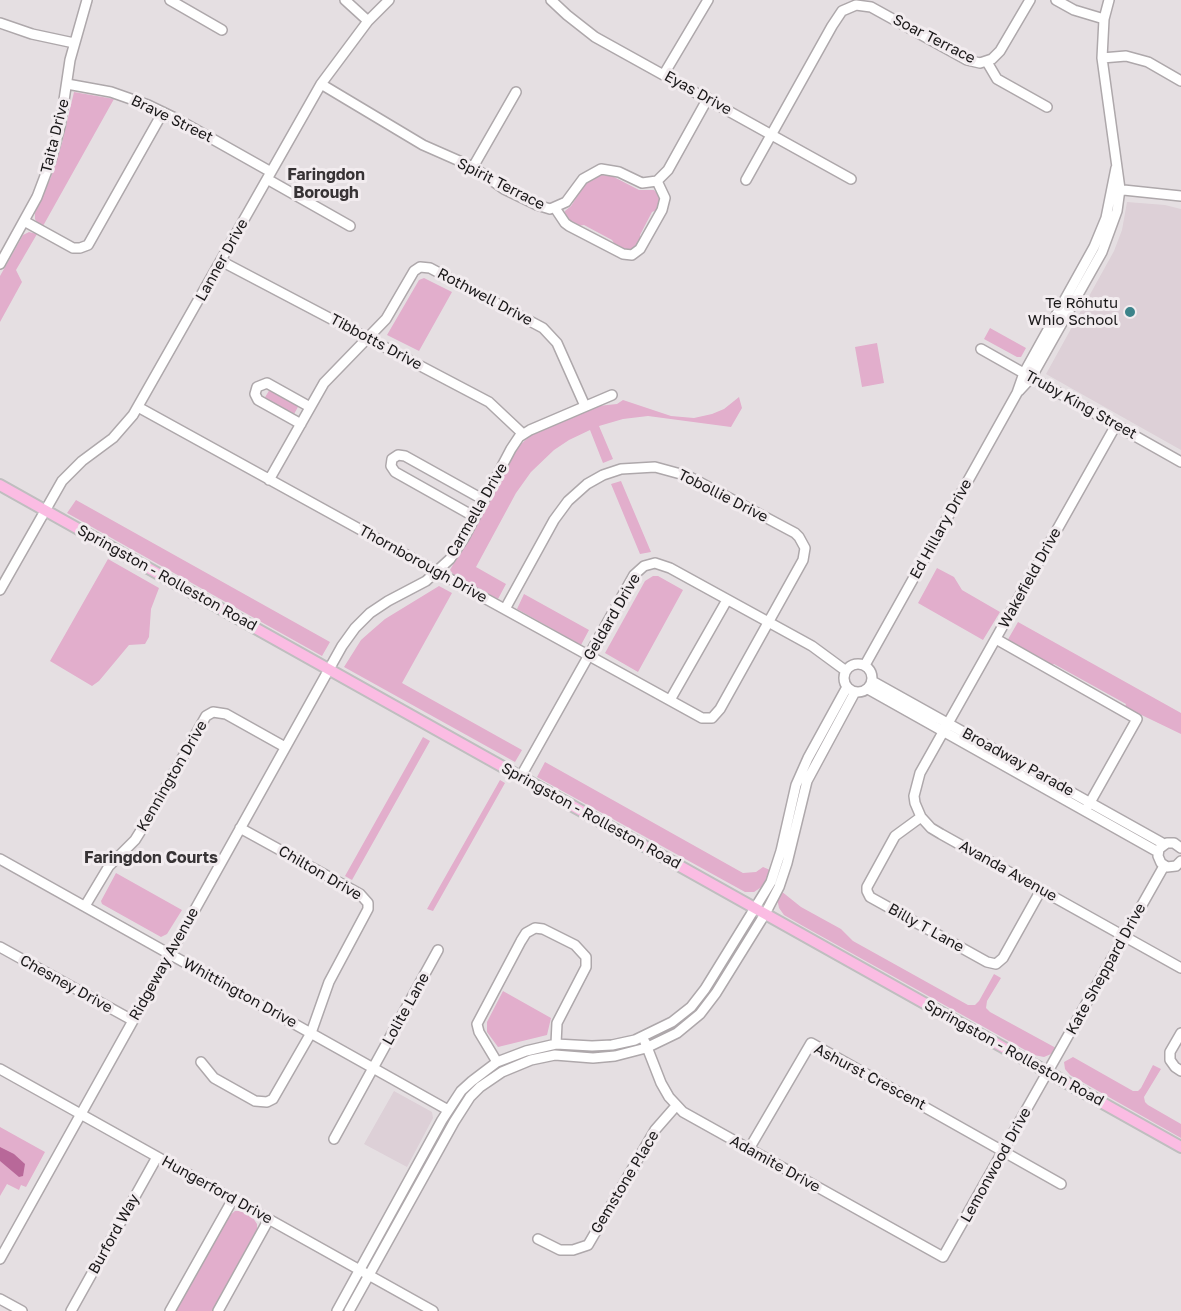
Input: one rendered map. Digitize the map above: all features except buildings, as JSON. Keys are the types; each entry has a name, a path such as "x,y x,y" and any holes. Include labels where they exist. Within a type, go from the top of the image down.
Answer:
{"main road":[{"name":"Springston - Rolleston Road","path":"0,484 1181,1147"}],"street":[{"name":"Taita Drive","path":"0,264 37,197 51,160 60,127 74,43 87,0"},
{"path":"170,0 222,30"},
{"path":"345,0 368,21"},
{"name":"Lanner Drive","path":"0,590 68,474 120,431 138,407 321,84 368,21 389,0"},
{"name":"Eyas Drive","path":"551,0 595,37 851,179"},
{"path":"664,74 708,0"},
{"name":"Soar Terrace","path":"771,134 842,11 864,4 975,63 987,62 1000,51 1030,0"},
{"path":"1056,0 1074,10 1104,19"},
{"name":"Ed Hillary Drive","path":"865,665 1028,376 1106,219 1116,189 1116,168 1102,58 1104,19 1109,0"},
{"path":"0,22 32,34 74,43"},
{"path":"1102,58 1126,56 1148,62 1181,81"},
{"path":"987,62 997,80 1047,107"},
{"name":"Brave Street","path":"67,84 111,92 163,112 350,226"},
{"name":"Spirit Terrace","path":"321,84 423,145 473,167 504,189 545,208 555,208 566,202 583,179 602,169 619,171 642,183 657,181"},
{"path":"473,167 516,92"},
{"path":"555,208 569,226 623,254 632,255 640,249 663,210 665,198 657,181 668,170 708,98"},
{"path":"24,221 73,248 88,245 163,112"},
{"path":"746,180 771,134"},
{"path":"1116,189 1181,196"},
{"name":"Tibbotts Drive","path":"221,261 489,402 523,434"},
{"name":"Rothwell Drive","path":"269,480 330,375 368,338 391,311 414,271 420,267 427,267 548,332 556,343 585,406"},
{"name":"Truby King Street","path":"981,349 1181,462"},
{"path":"300,424 258,400 255,394 257,387 267,383 310,407"},
{"path":"523,434 612,395"},
{"name":"Thornborough Drive","path":"138,407 702,718 708,719"},
{"name":"Wakefield Drive","path":"947,728 1116,425"},
{"name":"Carmella Drive","path":"329,669 349,636 370,613 438,572 458,548 511,450 523,434"},
{"path":"475,517 394,472 391,466 392,459 398,455 405,456 484,500"},
{"name":"Tobollie Drive","path":"505,609 554,520 568,501 587,484 621,469 645,466 667,469 698,480 799,537 804,549 803,560 769,623 720,709 716,715 708,719"},
{"path":"424,489 434,471"},
{"name":"Geldard Drive","path":"521,776 634,574 644,566 655,563 665,565 812,646 846,671"},
{"path":"670,700 727,600"},
{"path":"996,639 1137,718 1088,807"},
{"path":"337,1311 448,1110 461,1091 483,1072 497,1062 526,1051 556,1044 612,1045 643,1037 672,1022 691,1006 705,989 771,882 781,850 792,796 801,771 851,689 870,685 871,672 865,665 856,664 846,671 844,679 851,689"},
{"name":"Ridgeway Avenue","path":"0,1259 329,669"},
{"name":"Broadway Parade","path":"870,685 1161,848"},
{"path":"349,1311 463,1108 470,1097 490,1079 518,1064 555,1055 593,1058 615,1056 646,1047 677,1033 700,1014 716,993 779,887 807,781 851,689"},
{"name":"Kennington Drive","path":"85,906 109,866 135,840 206,716 213,712 226,714 285,747"},
{"path":"921,817 915,804 916,781 947,728"},
{"name":"Avanda Avenue","path":"921,817 931,828 941,834 1181,968"},
{"name":"Billy T Lane","path":"921,817 895,836 867,887 870,897 987,962 996,964 1003,958 1041,890"},
{"name":"Chilton Drive","path":"240,828 360,894 368,903 364,918 329,982 311,1033"},
{"path":"1179,865 1164,866 1159,860 1161,848 1170,842 1180,843"},
{"name":"Whittington Drive","path":"0,859 448,1110"},
{"name":"Kate Sheppard Drive","path":"1049,1073 1164,866"},
{"path":"497,1062 479,1032 477,1024 521,941 526,933 535,928 543,929 575,945 586,957 586,967 556,1023 556,1044"},
{"name":"Chesney Drive","path":"0,947 132,1020"},
{"name":"Lolite Lane","path":"334,1139 438,950"},
{"path":"201,1062 214,1078 255,1101 267,1101 273,1098 279,1090 311,1033"},
{"path":"1181,1033 1170,1052 1170,1060 1181,1071"},
{"name":"Adamite Drive","path":"643,1037 661,1083 676,1106 683,1112 943,1257"},
{"name":"Ashurst Crescent","path":"749,1149 811,1043 1004,1151"},
{"name":"Hungerford Drive","path":"0,1069 434,1311"},
{"name":"Lemonwood Drive","path":"943,1257 1049,1073"},
{"name":"Gemstone Place","path":"538,1239 560,1250 573,1250 588,1245 655,1130 676,1106"},
{"path":"1004,1151 1061,1184"},
{"name":"Burford Way","path":"71,1311 157,1157"},
{"path":"170,1311 233,1199"},
{"path":"218,1311 269,1219"},
{"path":"384,1225 394,1231"},
{"path":"0,1299 22,1311"}],"shaded area":[{"path":"74,92 114,99 43,226 38,224 35,213 51,177 62,143"},
{"path":"600,175 612,176 639,190 654,190 659,195 661,201 657,210 652,212 640,235 641,239 633,250 626,251 616,246 612,240 584,225 577,226 567,221 565,211 571,206 585,184"},
{"name":"Te Rōhutu Whio School","path":"1127,202 1165,205 1181,209 1181,450 1046,374 1114,251 1122,230"},
{"path":"29,232 37,234 16,270 22,282 0,322 0,276 23,235"},
{"path":"424,278 452,292 419,351 387,335 419,280"},
{"path":"990,328 1026,348 1021,357 984,339"},
{"path":"877,343 884,383 862,387 855,347"},
{"path":"270,389 299,405 293,416 264,399"},
{"path":"739,397 742,408 731,427 648,416 623,419 599,426 613,459 603,463 590,430 569,440 554,450 531,472 516,493 476,567 506,584 498,599 454,575 450,570 519,446 531,435 598,406 617,404 623,400 671,416 694,418 724,409"},
{"path":"621,481 651,552 640,554 611,484"},
{"path":"76,500 330,642 322,656 67,513"},
{"path":"108,559 159,588 151,609 149,637 145,644 129,645 99,681 92,686 50,661"},
{"path":"937,568 954,577 962,590 1000,612 983,640 918,603"},
{"path":"658,576 683,590 638,672 605,653 645,581"},
{"path":"439,586 452,593 402,683 522,750 515,762 344,667 361,640 385,619"},
{"path":"524,594 589,630 581,645 517,609"},
{"path":"1018,622 1181,713 1181,734 1125,707 1126,704 1054,664 1037,659 1007,641"},
{"path":"423,737 430,741 352,880 345,876"},
{"path":"545,762 743,873 756,872 763,867 770,870 763,886 754,892 745,892 537,777"},
{"path":"500,780 505,783 433,911 427,909"},
{"path":"116,873 182,910 167,934 161,937 102,904 101,901"},
{"path":"781,891 801,907 841,929 853,941 968,1005 975,1005 979,1001 994,974 1001,978 987,1001 986,1008 1056,1048 1044,1057 1034,1055 803,926 784,915 779,908 777,898"},
{"path":"503,991 551,1018 547,1035 498,1047 487,1032 487,1022"},
{"path":"1073,1057 1133,1091 1141,1088 1153,1065 1161,1069 1144,1097 1145,1102 1181,1124 1181,1138 1070,1075 1065,1069 1064,1062"},
{"path":"394,1091 432,1112 433,1118 407,1167 364,1144"},
{"path":"0,1127 45,1152 26,1187 21,1185 19,1190 7,1184 0,1196"},
{"path":"0,1147 14,1154 25,1164 23,1176 19,1177 0,1161"},
{"path":"235,1211 241,1211 253,1218 257,1229 212,1311 176,1311 229,1216"}],"place":[{"name":"Te Rōhutu Whio School","path":"1130,312"}],"district":[{"name":"Faringdon Borough","path":"326,184"},
{"name":"Faringdon Courts","path":"151,858"}]}
